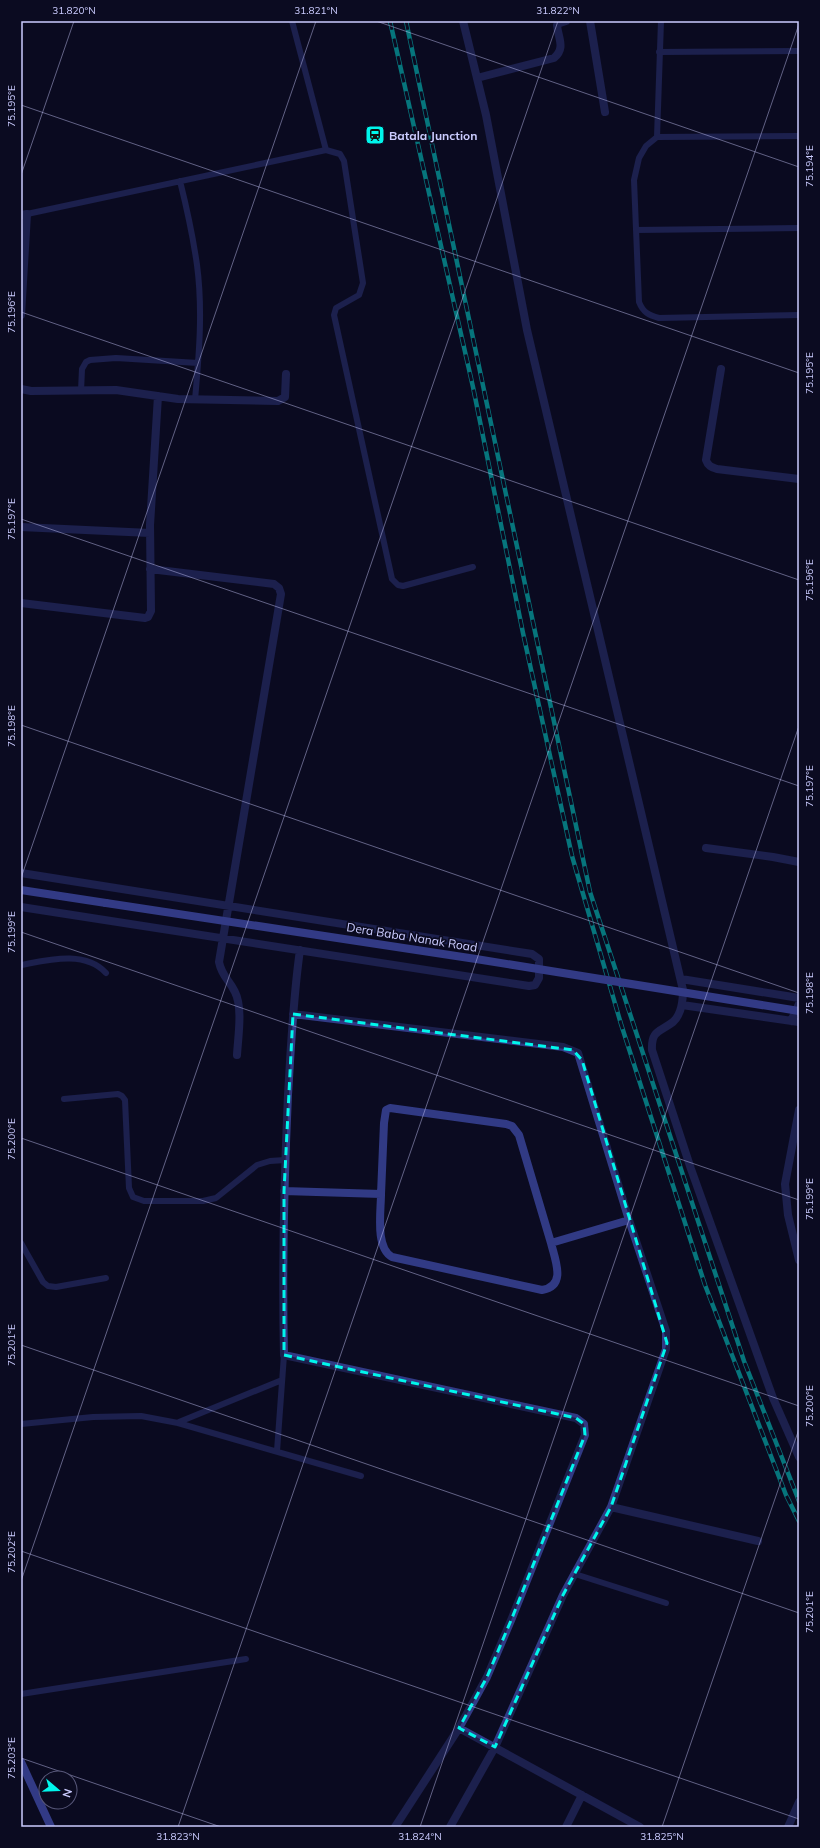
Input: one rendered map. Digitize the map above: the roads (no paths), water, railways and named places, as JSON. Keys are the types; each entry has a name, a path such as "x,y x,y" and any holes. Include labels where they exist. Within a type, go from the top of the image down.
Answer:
{"main road":[{"name":"Dera Baba Nanak Road","path":"21,890 499,962 799,1011"},
{"path":"21,1762 51,1827"}],"street":[{"path":"463,21 477,78 527,330 681,979 683,990 682,1005 678,1016 673,1022 655,1033 652,1042 652,1050 691,1169 773,1398 799,1457"},
{"path":"477,78 554,58 559,54 561,48 558,25 566,21"},
{"path":"590,21 605,112"},
{"path":"21,315 24,214"},
{"path":"721,369 706,460 708,464 717,469 799,479"},
{"path":"21,389 31,391 116,390 195,400 282,400 285,394 286,374"},
{"path":"21,603 145,618 148,617 151,610 150,533 158,396"},
{"path":"21,527 150,533"},
{"path":"150,569 266,582 274,584 279,588 280,594 219,962 221,972 235,991 238,1002 237,1055"},
{"path":"706,848 799,862"},
{"path":"21,873 532,954 539,959 540,978 534,985 529,986 21,907"},
{"path":"300,950 293,1014 285,1160 284,1355 576,1418 584,1424 585,1436 512,1618 486,1678 459,1728 395,1827"},
{"path":"681,979 799,998"},
{"path":"682,1005 795,1022 799,1004"},
{"path":"293,1014 573,1050 578,1054 582,1060 629,1220 666,1330 667,1343 611,1507 563,1595 495,1747 450,1827"},
{"path":"390,1108 512,1126 519,1135 551,1243 557,1270 555,1284 542,1290 392,1257 386,1254 382,1248 381,1194 384,1123 386,1110 390,1108"},
{"path":"799,1110 785,1184 788,1215 799,1260"},
{"path":"284,1191 381,1194"},
{"path":"551,1243 629,1220"},
{"path":"611,1507 758,1541"},
{"path":"459,1728 582,1795 635,1826"},
{"path":"566,1827 582,1795"},
{"path":"788,1827 799,1802"}],"lane":[{"path":"292,21 326,150"},
{"path":"657,137 660,21"},
{"path":"660,52 799,51"},
{"path":"799,136 657,137 646,146 639,158 634,180 638,302 642,311 649,316 659,318 799,315"},
{"path":"24,214 326,150 340,154 344,162 364,283 359,295 336,308 334,315 392,579 398,585 403,586 473,567"},
{"path":"180,181 191,227 197,267 199,309 198,363 195,400"},
{"path":"636,230 799,228"},
{"path":"81,391 82,369 86,362 90,360 116,358 198,363"},
{"path":"21,965 55,959 84,960 100,966 106,973"},
{"path":"64,1099 118,1094 122,1096 125,1100 129,1188 133,1197 144,1201 203,1201 216,1198 257,1165 270,1161 285,1160"},
{"path":"21,1243 43,1282 48,1286 56,1287 106,1278"},
{"path":"277,1451 284,1355"},
{"path":"178,1423 282,1380"},
{"path":"21,1424 93,1417 141,1416 178,1423 361,1476"},
{"path":"575,1574 666,1604"},
{"path":"21,1694 246,1659"}],"railway":[{"path":"390,21 473,387 523,633 572,856 621,1024 705,1285 786,1495 799,1521"},
{"path":"406,21 590,892 744,1361 799,1501"}],"place":[{"name":"Batala Junction","path":"375,135"}]}
